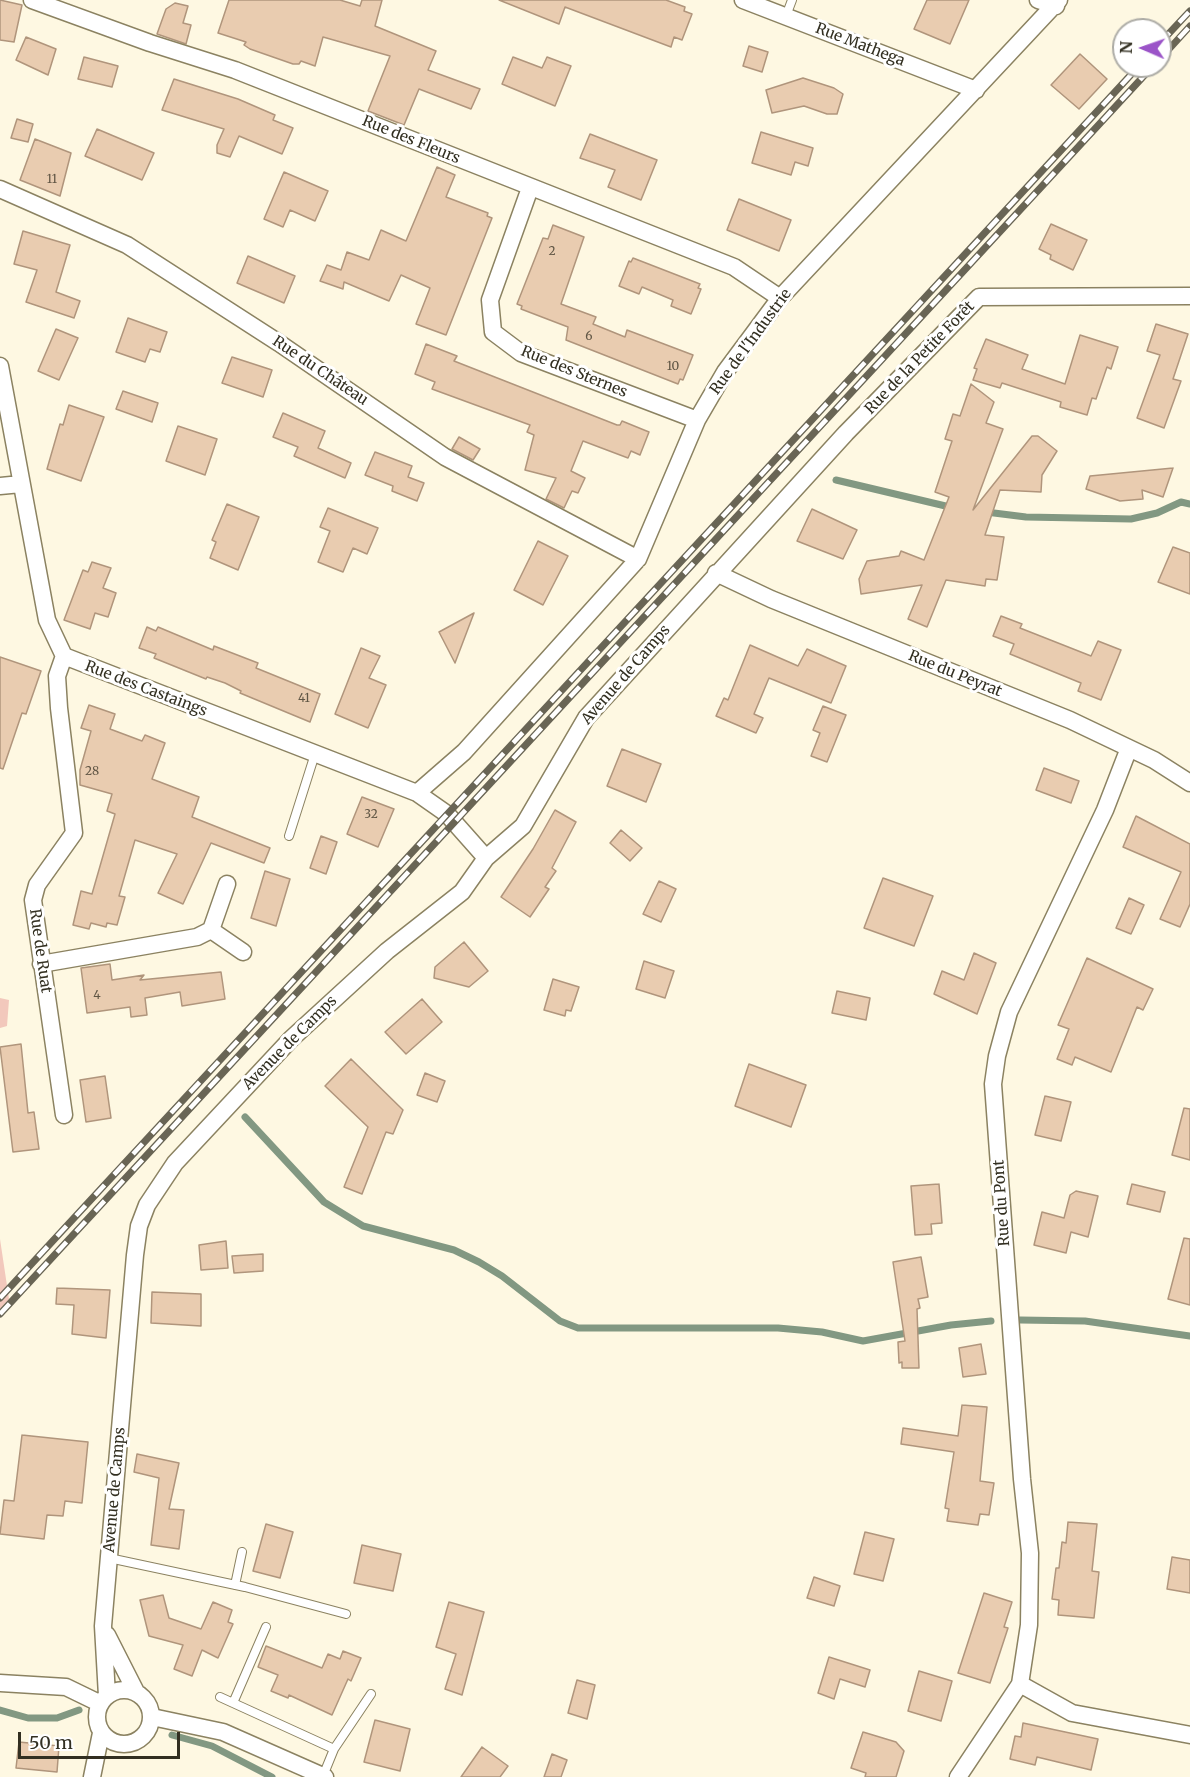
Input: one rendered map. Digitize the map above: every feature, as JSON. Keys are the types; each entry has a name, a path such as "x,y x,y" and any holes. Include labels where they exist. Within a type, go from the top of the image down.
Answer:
{"street":[{"name":"Rue des Fleurs","path":"32,0 150,43 235,70 734,267 780,298"},
{"name":"Rue Mathega","path":"743,0 976,90"},
{"path":"1038,0 1058,3"},
{"name":"Rue de l'Industrie","path":"417,794 464,752 638,559 698,420 725,372 780,298 1058,3"},
{"name":"Rue des Sternes","path":"530,188 490,300 493,332 521,353 698,420"},
{"name":"Rue du Château","path":"0,189 127,245 279,343 445,457 638,559"},
{"name":"Rue de la Petite Forêt","path":"716,573 846,433 979,297 1190,296"},
{"path":"0,366 47,620 64,656"},
{"path":"0,486 21,484"},
{"name":"Rue du Peyrat","path":"716,573 771,599 1070,720 1129,748 1190,783"},
{"name":"Avenue de Camps","path":"103,1700 103,1626 135,1255 139,1226 147,1205 175,1164 291,1039 395,944 462,892 486,858 524,826 586,718 716,573"},
{"name":"Rue des Castaings","path":"64,656 417,794 447,814 486,858"},
{"name":"Rue de Ruat","path":"64,656 57,676 59,708 75,824 68,845 37,885 33,900 64,1115"},
{"name":"Rue du Pont","path":"1020,1683 1029,1625 1030,1553 1022,1479 993,1084 997,1056 1009,1012 1105,810 1129,748"},
{"path":"211,930 227,884"},
{"path":"41,964 181,941 211,930"},
{"path":"211,930 243,952"},
{"path":"101,1733 117,1743 127,1744 144,1736 152,1717 148,1702 136,1692 103,1626"},
{"path":"0,1683 66,1687 103,1700"},
{"path":"958,1777 1020,1683 1072,1713 1190,1735"},
{"path":"92,1777 101,1733 98,1720 103,1700 117,1690 136,1692"},
{"path":"152,1717 222,1732 300,1772 324,1777"}],"lane":[{"path":"786,16 792,0"},
{"path":"289,836 315,754"},
{"path":"235,1585 242,1552"},
{"path":"109,1558 235,1585 346,1614"},
{"path":"233,1703 266,1627"},
{"path":"324,1777 334,1749 371,1694"},
{"path":"220,1697 334,1749"}],"shaded area":[{"path":"0,998 9,1000 7,1026 0,1028"},
{"path":"0,1239 9,1299 0,1309"}],"building":[{"path":"0,0 22,5 14,42 0,40"},
{"path":"229,0 340,0 360,6 362,0 382,0 375,26 436,51 428,70 480,89 471,109 419,89 404,125 368,111 390,56 323,37 315,66 301,61 299,64 293,64 250,49 244,45 246,42 218,33"},
{"path":"499,0 666,0 685,7 684,11 692,14 682,40 674,37 671,47 565,7 559,24"},
{"path":"927,0 969,0 950,44 914,29"},
{"path":"175,3 188,6 183,23 191,25 186,44 157,34 166,9"},
{"path":"26,37 56,49 48,75 16,60"},
{"path":"749,46 768,52 762,72 743,66"},
{"path":"1080,54 1107,79 1079,109 1051,85"},
{"path":"84,57 118,66 112,87 78,79"},
{"path":"513,57 542,68 547,57 571,66 555,106 502,84"},
{"path":"803,78 834,88 843,94 837,114 827,114 804,106 772,113 766,90"},
{"path":"174,79 238,99 275,115 273,120 293,128 282,154 239,136 230,157 217,153 217,145 224,129 162,110"},
{"path":"17,119 33,124 28,142 11,138"},
{"path":"97,129 154,153 142,180 85,156"},
{"path":"761,132 813,148 808,166 795,162 791,175 752,163"},
{"path":"590,134 657,160 641,200 608,187 615,170 580,158"},
{"path":"35,139 71,153 60,196 20,180"},
{"path":"437,167 455,175 446,197 488,213 487,216 492,218 446,335 416,324 430,288 401,275 389,301 344,282 343,289 320,281 327,265 341,270 347,252 369,260 381,230 406,241"},
{"path":"284,172 328,191 315,221 290,210 283,227 264,219"},
{"path":"739,199 791,220 779,251 727,230"},
{"path":"1051,224 1087,240 1073,270 1050,259 1051,255 1039,249"},
{"path":"553,225 584,237 561,304 596,317 593,324 625,337 627,330 693,355 683,380 680,379 678,384 566,340 568,327 521,309 522,306 517,304 543,238 548,239"},
{"path":"23,231 70,245 56,292 80,301 74,318 26,302 37,270 14,264"},
{"path":"248,256 295,276 284,303 237,283"},
{"path":"633,258 700,284 698,288 701,289 691,314 671,306 673,300 642,287 639,294 619,286 629,261 631,262"},
{"path":"128,318 167,332 160,352 150,349 145,362 116,352"},
{"path":"1156,324 1188,334 1173,379 1181,381 1164,428 1137,418 1160,355 1147,351"},
{"path":"56,329 78,338 59,380 38,371"},
{"path":"1080,335 1118,347 1111,369 1107,367 1096,399 1092,398 1087,415 1060,407 1061,402 1002,383 1000,388 973,380 977,369 974,368 986,339 1028,355 1022,369 1065,384"},
{"path":"426,344 457,356 454,361 617,425 620,425 622,421 649,432 640,455 631,451 628,458 583,441 571,471 585,478 578,493 572,491 564,508 546,499 556,478 525,470 534,435 527,432 530,425 432,389 435,382 415,374"},
{"path":"232,357 272,370 263,397 222,383"},
{"path":"971,384 994,402 986,423 1003,429 973,510 1032,436 1038,436 1057,451 1042,475 1041,492 1000,490 985,535 1004,537 997,580 986,579 985,586 946,580 927,627 908,619 922,585 861,594 859,579 867,561 899,556 901,551 924,560 949,497 935,492 952,441 945,439 953,414 960,416"},
{"path":"123,391 158,403 152,422 116,409"},
{"path":"69,405 104,417 81,481 47,469 60,424 63,425"},
{"path":"283,413 325,431 318,448 351,463 345,478 294,456 298,447 273,437"},
{"path":"178,426 217,439 205,475 166,461"},
{"path":"459,437 480,449 473,460 452,449"},
{"path":"375,452 412,466 408,477 424,483 417,501 392,491 393,486 365,475"},
{"path":"1173,468 1163,497 1142,490 1143,499 1120,501 1086,489 1090,476"},
{"path":"227,504 259,517 238,570 210,558 216,542 212,540"},
{"path":"328,508 378,528 367,554 353,548 343,572 318,562 330,531 320,527"},
{"path":"812,509 857,530 843,559 797,541"},
{"path":"538,541 568,556 543,605 514,590"},
{"path":"1173,547 1190,553 1190,594 1158,582"},
{"path":"92,562 111,568 103,588 116,593 108,617 95,613 90,629 64,620 83,570 88,572"},
{"path":"474,613 455,663 439,632"},
{"path":"1001,616 1022,624 1020,628 1091,656 1098,641 1121,650 1101,700 1078,691 1081,683 1010,654 1014,644 993,636"},
{"path":"147,627 156,631 158,627 213,650 214,646 258,663 256,668 320,694 310,722 240,693 241,691 225,683 207,677 206,679 154,658 156,654 139,648"},
{"path":"750,645 798,666 807,649 846,666 831,703 769,678 754,714 763,718 756,733 716,716 724,698 728,700"},
{"path":"361,648 380,656 369,678 386,685 368,728 335,714"},
{"path":"0,657 41,671 26,714 22,713 3,769 0,768"},
{"path":"89,705 115,714 110,729 142,741 145,735 165,743 152,779 199,797 192,817 270,848 264,863 211,843 183,904 158,893 177,854 135,840 119,896 125,897 117,925 107,923 106,927 91,923 89,929 73,925 81,891 92,894 115,814 107,811 112,794 80,785 80,770 91,731 81,728"},
{"path":"823,706 846,715 827,762 811,756 820,733 813,730"},
{"path":"622,749 661,764 646,802 607,786"},
{"path":"1044,768 1079,781 1071,803 1036,790"},
{"path":"362,797 394,809 378,847 347,834"},
{"path":"555,810 576,822 552,868 556,871 545,887 549,889 530,917 501,897 533,849"},
{"path":"1136,816 1190,844 1190,904 1180,927 1160,919 1181,872 1123,847"},
{"path":"621,830 642,848 630,861 610,843"},
{"path":"321,836 337,842 326,874 310,868"},
{"path":"265,871 290,879 276,926 251,918"},
{"path":"883,878 933,896 914,946 864,928"},
{"path":"659,881 676,889 661,922 643,914"},
{"path":"1129,898 1144,905 1131,934 1116,928"},
{"path":"464,942 488,971 469,987 434,978 435,967"},
{"path":"974,953 996,963 977,1014 934,994 942,971 964,980"},
{"path":"1087,958 1153,989 1143,1010 1137,1007 1111,1072 1075,1057 1072,1065 1057,1059 1069,1029 1058,1025"},
{"path":"644,961 674,971 665,998 636,989"},
{"path":"110,964 112,980 144,975 140,980 221,972 225,999 182,1006 180,992 145,998 147,1015 131,1017 130,1007 87,1013 81,968"},
{"path":"553,979 579,987 571,1011 566,1010 565,1016 544,1010"},
{"path":"837,991 870,998 866,1020 832,1013"},
{"path":"422,999 442,1022 406,1054 385,1032"},
{"path":"21,1044 28,1113 34,1112 39,1149 13,1152 0,1047"},
{"path":"351,1059 403,1110 393,1134 386,1132 362,1194 344,1187 368,1127 325,1086"},
{"path":"749,1064 806,1085 791,1127 735,1106"},
{"path":"425,1073 445,1081 437,1102 417,1095"},
{"path":"105,1076 111,1118 86,1122 80,1080"},
{"path":"1045,1096 1071,1102 1061,1141 1035,1135"},
{"path":"1184,1108 1190,1109 1190,1160 1172,1155"},
{"path":"939,1184 942,1223 931,1224 932,1234 915,1235 911,1186"},
{"path":"1132,1184 1165,1192 1160,1212 1127,1204"},
{"path":"1076,1191 1098,1196 1088,1237 1071,1232 1066,1253 1034,1245 1042,1212 1064,1218 1070,1195"},
{"path":"1184,1238 1190,1239 1190,1305 1168,1299"},
{"path":"226,1241 228,1268 201,1270 199,1245"},
{"path":"263,1254 263,1271 234,1273 232,1256"},
{"path":"921,1257 928,1297 918,1299 920,1308 917,1309 919,1368 902,1368 902,1362 899,1363 898,1342 905,1341 893,1262"},
{"path":"57,1288 110,1290 106,1338 72,1334 74,1305 56,1304"},
{"path":"152,1292 201,1294 201,1326 151,1323"},
{"path":"981,1344 986,1374 963,1377 959,1348"},
{"path":"962,1405 987,1407 980,1481 994,1483 989,1515 980,1514 978,1525 947,1521 949,1509 945,1508 954,1452 901,1444 903,1428 958,1436"},
{"path":"22,1435 88,1442 82,1503 65,1501 63,1516 47,1515 44,1539 0,1534 4,1500 14,1501"},
{"path":"137,1454 179,1463 169,1509 184,1510 179,1549 151,1545 159,1478 134,1472"},
{"path":"1068,1522 1097,1524 1092,1571 1099,1572 1094,1618 1058,1615 1059,1600 1052,1599 1056,1568 1059,1568 1062,1542 1066,1543"},
{"path":"266,1524 293,1532 280,1578 253,1571"},
{"path":"865,1532 894,1539 883,1581 854,1574"},
{"path":"362,1545 401,1554 393,1591 354,1583"},
{"path":"1172,1557 1190,1560 1190,1593 1167,1589"},
{"path":"814,1577 840,1586 834,1606 807,1598"},
{"path":"984,1593 1012,1602 1004,1627 1008,1628 990,1683 958,1673"},
{"path":"163,1595 169,1618 201,1629 213,1602 232,1610 228,1622 233,1624 218,1658 202,1650 192,1676 174,1669 183,1645 149,1636 140,1600"},
{"path":"449,1602 484,1612 462,1695 445,1689 456,1654 436,1647"},
{"path":"266,1646 322,1668 328,1654 340,1659 343,1651 361,1658 351,1681 348,1679 332,1715 289,1695 288,1698 271,1691 278,1675 258,1667"},
{"path":"829,1657 870,1670 865,1687 840,1679 834,1699 818,1693"},
{"path":"919,1671 952,1681 941,1721 908,1711"},
{"path":"577,1680 595,1685 587,1719 568,1713"},
{"path":"375,1720 410,1729 400,1771 364,1762"},
{"path":"1023,1723 1098,1739 1091,1770 1037,1757 1035,1765 1010,1759 1015,1736 1021,1737"},
{"path":"863,1732 896,1742 904,1751 896,1777 865,1777 866,1773 851,1768"},
{"path":"19,1742 59,1746 57,1772 16,1768"},
{"path":"482,1747 508,1766 500,1777 461,1777"},
{"path":"552,1754 567,1760 561,1777 544,1777"}],"waterway":[{"path":"836,480 954,508"},
{"path":"986,512 1026,517 1131,519 1157,513 1181,502 1190,504"},
{"path":"245,1117 324,1202 363,1226 454,1250 479,1262 502,1276 560,1321 578,1328 778,1328 822,1332 863,1341 951,1325 991,1321"},
{"path":"1020,1320 1085,1321 1190,1336"},
{"path":"0,1710 28,1718 57,1718 79,1710"},
{"path":"172,1735 212,1746 272,1777"}],"railway":[{"path":"1172,30 1190,11"},
{"path":"1172,46 1190,26"},
{"path":"0,1298 1128,78"},
{"path":"0,1314 1142,78"}]}
